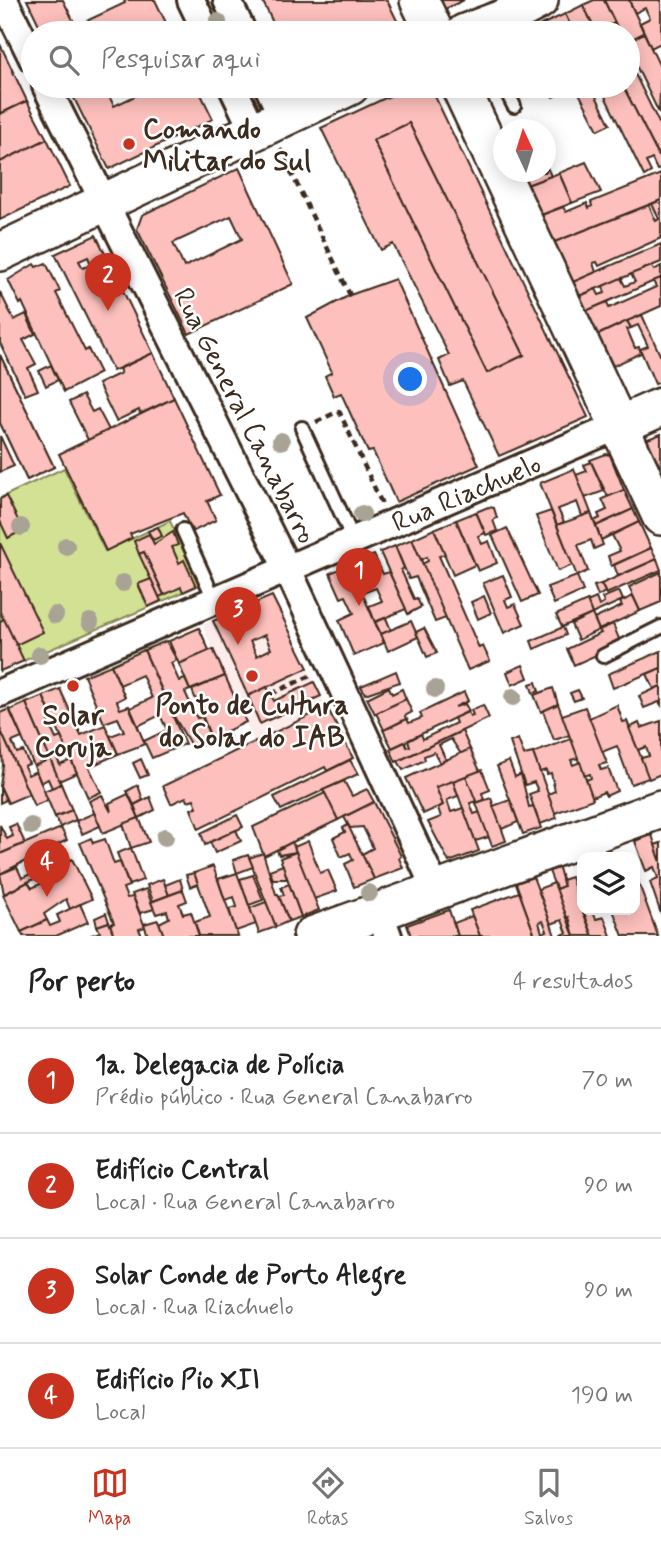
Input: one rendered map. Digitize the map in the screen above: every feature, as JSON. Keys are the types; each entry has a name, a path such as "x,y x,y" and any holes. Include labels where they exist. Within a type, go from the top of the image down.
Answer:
{"street":[{"path":"4,0 21,35"},
{"path":"191,0 201,21"},
{"path":"227,0 237,21"},
{"path":"419,0 429,21"},
{"path":"492,21 539,0"},
{"name":"Rua General Canabarro","path":"52,98 288,570 436,890"},
{"path":"242,98 273,133"},
{"path":"269,98 273,133"},
{"path":"0,252 103,203 273,133 330,98"},
{"path":"466,98 661,516"},
{"name":"Rua Riachuelo","path":"0,693 661,407"},
{"path":"312,936 384,924 436,890 661,810"}],"lane":[{"path":"510,98 514,106"},
{"path":"303,428 354,541"},
{"path":"183,530 215,602"},
{"path":"603,656 661,627"}],"path":[{"path":"273,133 350,295"},
{"path":"303,428 339,411 391,524"},
{"path":"271,694 332,665"}],"shaded area":[{"path":"272,596 327,707 254,742 202,625"}],"green space":[{"path":"64,468 105,551 170,521 200,585 0,671 0,498"}],"building":[{"path":"27,0 63,0 74,21 37,21"},
{"path":"124,0 155,0 165,21 87,21 125,3"},
{"path":"262,0 387,0 397,21 272,21"},
{"path":"439,0 464,0 443,10"},
{"path":"594,0 604,0 614,21 591,21 583,5"},
{"path":"604,0 629,0 639,21 614,21"},
{"path":"629,0 661,0 661,43 651,48 640,23 650,18 645,8 635,13"},
{"path":"583,5 591,21 568,21 565,14"},
{"path":"565,14 568,21 550,21"},
{"path":"644,33 661,69 659,113 640,74 640,35"},
{"path":"0,44 21,88 21,98 27,101 0,114"},
{"path":"640,84 661,127 660,159 629,98 640,98"},
{"name":"Comando Militar do Sul","path":"74,98 110,98 114,106 131,98 203,98 213,119 109,169"},
{"path":"385,98 436,98 588,417 499,456 463,381 450,386 439,360 449,355 393,244 381,250 321,128","holes":["409,123 524,355 487,373 373,140"]},
{"path":"582,98 597,98 610,124 598,130"},
{"path":"606,98 629,98 661,161 661,169 657,170 652,159 646,162 651,172 644,176"},
{"path":"27,101 47,139 0,162 0,114"},
{"path":"409,123 524,355 487,373 373,140"},
{"path":"47,139 70,186 0,220 0,162"},
{"path":"586,162 601,192 572,203 559,173"},
{"path":"239,168 293,284 189,334 137,229 142,215","holes":["231,216 242,239 184,267 173,243"]},
{"path":"559,173 572,203 541,215 527,185 535,182 556,182 556,174"},
{"path":"661,174 661,200 552,243 539,216 563,207 566,212 587,203 589,208 592,206 591,202"},
{"path":"661,200 661,238 599,266 597,262 593,263 596,272 571,283 552,243 649,205 656,221 659,219 652,204"},
{"path":"96,235 153,353 113,371 55,254","holes":["88,257 91,264 83,268 79,261"]},
{"path":"661,244 661,262 579,296 573,282"},
{"path":"46,263 60,291 56,293 85,351 88,349 100,373 64,392 22,302 20,304 8,280 34,264 36,267"},
{"path":"652,266 654,270 661,266 661,278 584,312 578,297 596,289 599,295 605,293 603,286 621,278 625,286 635,282 631,274"},
{"path":"661,278 661,306 595,336 586,311 607,302 609,308 656,287 653,281"},
{"path":"395,279 479,465 396,502 373,451 368,452 341,393 334,396 325,376 332,372 307,318 350,295"},
{"path":"0,292 14,320 26,314 35,334 23,340 36,364 28,368 38,390 25,395 0,343"},
{"path":"642,315 661,357 661,382 655,384 640,349 648,346 638,325 631,328 627,321"},
{"path":"627,321 631,328 627,329 635,348 639,347 641,353 613,366 598,335"},
{"path":"153,353 174,398 140,414 139,410 116,421 98,384 121,373 119,369"},
{"path":"0,355 54,467 43,472 41,468 37,470 39,474 27,480 0,423"},
{"path":"0,355 54,467 27,480 0,423"},
{"path":"51,365 58,380 46,386 39,371"},
{"path":"83,395 92,412 98,409 109,430 88,440 69,402"},
{"path":"174,398 220,495 207,501 216,520 192,532 183,513 130,534 132,538 106,551 59,454"},
{"path":"661,434 661,474 645,440"},
{"path":"0,436 14,466 0,472"},
{"path":"610,455 624,490 608,497 590,460"},
{"path":"591,462 604,491 585,498 576,475 587,471 584,465"},
{"path":"574,469 591,513 582,516 577,502 558,509 564,522 557,525 540,483"},
{"path":"624,490 633,509 596,526 594,521 600,518 598,514 607,510 602,499"},
{"path":"6,496 23,530 8,538 0,521 0,499"},
{"path":"488,507 494,508 497,518 493,520 497,531 486,535 476,512"},
{"path":"633,509 639,522 601,540 596,526"},
{"path":"551,511 573,565 558,571 536,516"},
{"path":"476,512 485,533 478,536 482,544 489,541 497,563 478,571 456,520"},
{"path":"591,513 603,545 594,549 591,540 578,545 588,571 577,576 557,525"},
{"path":"456,520 475,565 453,575 434,529"},
{"path":"639,522 651,548 611,566 608,556 620,551 612,535"},
{"path":"158,527 162,536 153,540 148,531"},
{"path":"507,528 538,595 522,602 492,535"},
{"path":"434,529 445,554 439,556 479,648 483,646 490,661 468,670 422,564 428,561 427,557 421,560 412,539"},
{"path":"173,532 178,545 172,547 179,563 184,560 196,586 183,592 181,587 164,595 144,552 139,554 134,541 149,534 154,544"},
{"path":"412,539 446,618 435,622 416,577 409,579 395,546"},
{"path":"0,543 43,632 16,645 0,612"},
{"path":"395,546 404,568 401,570 414,599 417,598 421,607 408,614 380,552"},
{"path":"651,548 657,559 618,576 614,565"},
{"path":"144,552 164,595 159,597 139,554"},
{"path":"374,555 383,574 389,572 406,609 375,622 369,606 382,601 376,588 363,593 351,564"},
{"path":"657,559 661,570 606,594 601,584"},
{"path":"350,565 384,643 354,656 339,620 354,613 346,596 341,598 330,573"},
{"path":"661,572 661,602 640,611 629,587"},
{"path":"503,575 512,597 505,600 508,607 515,604 524,624 504,633 483,583"},
{"path":"577,576 583,591 554,604 547,587"},
{"path":"151,579 161,601 148,607 138,584"},
{"path":"601,584 605,592 598,596 594,586"},
{"path":"619,591 623,600 592,614 587,602 596,598 599,606 604,603 602,598"},
{"path":"272,596 308,668 248,696 213,621","holes":["265,635 271,649 257,656 250,641"]},
{"path":"484,596 491,613 478,619 471,602"},
{"path":"633,596 640,611 599,630 594,619 622,606 620,602"},
{"path":"587,601 592,614 562,627 556,615"},
{"path":"592,614 599,630 578,640 571,624"},
{"path":"386,618 391,630 381,634 375,622"},
{"path":"4,619 24,661 0,671 0,621"},
{"path":"411,621 418,637 388,651 381,634"},
{"path":"613,624 621,644 574,665 567,649 601,633 599,630"},
{"path":"563,627 566,635 534,649 531,641"},
{"path":"199,628 209,650 179,664 169,641"},
{"path":"424,628 437,653 427,657 416,632"},
{"path":"166,641 177,660 171,663 179,681 185,679 190,690 185,692 197,718 202,717 212,741 193,749 172,713 144,650"},
{"path":"213,649 225,676 190,690 179,664"},
{"path":"144,650 185,744 152,758 144,741 167,730 160,715 138,726 130,708 152,698 142,675 120,685 111,665"},
{"path":"661,651 661,668 613,688 608,674"},
{"path":"111,665 125,697 117,701 120,709 129,706 145,744 118,754 110,736 124,731 118,718 104,723 84,676"},
{"path":"523,665 528,678 512,685 507,672"},
{"path":"661,668 661,686 654,689 647,674"},
{"path":"396,671 400,682 365,694 361,686"},
{"path":"225,676 246,722 227,731 230,737 214,745 192,690"},
{"path":"314,682 321,696 260,724 248,696 267,687 274,701"},
{"path":"536,682 539,691 533,693 530,684"},
{"path":"661,686 661,705 659,702 644,708 639,696"},
{"path":"389,687 392,694 402,689 406,699 375,714 367,698"},
{"path":"553,688 558,704 541,712 534,695"},
{"path":"60,689 81,735 105,725 118,754 89,767 101,792 88,798 43,696"},
{"path":"578,690 582,698 574,701 570,693"},
{"path":"464,692 468,701 455,707 465,704 469,711 392,748 383,730 407,719 409,723 422,718 420,713"},
{"path":"43,696 53,720 48,722 56,739 61,737 67,752 56,756 60,765 71,760 77,773 59,781 26,703"},
{"path":"406,699 412,712 405,716 406,719 384,730 376,713"},
{"path":"26,703 50,759 34,766 10,710"},
{"path":"558,704 570,735 554,740 543,711"},
{"path":"483,705 489,718 396,762 390,749 405,742 407,747 410,746 408,741 421,734 423,739 456,723 454,718 468,712 470,716 473,715 471,710"},
{"path":"617,705 623,722 627,721 649,778 631,784 617,746 602,752 589,718"},
{"path":"327,707 353,758 327,771 325,767 199,829 191,809 197,807 194,799 188,801 186,797 171,804 163,786"},
{"path":"585,707 607,763 599,765 601,770 608,768 617,791 606,796 604,792 592,797 586,780 591,778 590,774 584,776 562,715"},
{"path":"9,709 22,738 12,742 17,753 23,751 29,764 24,766 28,775 36,771 48,800 34,806 0,729 0,713"},
{"path":"661,721 661,774 649,779 641,758 649,756 646,747 638,750 629,728 639,723 641,728"},
{"path":"0,729 29,794 8,803 0,786 3,765"},
{"path":"462,731 470,749 461,754 451,739 439,745 446,760 440,763 434,752 424,756 425,760 403,770 398,761"},
{"path":"518,739 524,755 533,753 557,818 540,824 529,794 538,791 534,782 525,785 510,742"},
{"path":"571,739 578,758 571,760 573,765 580,762 593,799 555,813 548,794 555,791 551,773 547,774 546,770 540,772 533,753"},
{"path":"470,749 480,771 436,787 443,805 423,814 406,778"},
{"path":"50,759 61,784 52,788 48,779 41,783 34,766"},
{"path":"141,759 148,775 140,778 133,763"},
{"path":"350,760 358,774 281,810 274,797"},
{"path":"509,761 515,777 521,774 529,807 533,806 541,828 523,834 497,766"},
{"path":"482,770 490,790 482,793 484,800 476,803 466,776"},
{"path":"466,776 476,801 470,803 474,814 480,812 489,837 475,841 453,781"},
{"path":"344,781 352,796 367,789 374,802 338,820 323,790"},
{"path":"453,781 458,796 447,800 451,812 463,808 479,851 449,862 428,822 441,817 438,808 443,805 436,787"},
{"path":"61,784 72,810 55,817 44,791"},
{"path":"138,785 143,800 134,805 127,791"},
{"path":"0,786 6,800 0,803"},
{"path":"325,793 338,820 264,856 253,827"},
{"path":"128,794 139,818 103,833 89,801 102,795 111,812 109,803"},
{"path":"150,797 155,810 139,818 134,805"},
{"path":"491,798 506,841 492,846 476,803"},
{"path":"510,800 518,822 502,829 493,806"},
{"path":"374,802 401,856 399,858 403,868 374,879 362,854 373,848 363,827 350,828 344,817"},
{"path":"72,810 76,820 60,827 55,817"},
{"path":"94,813 100,826 82,834 76,821"},
{"path":"237,815 243,827 205,845 201,833"},
{"path":"139,818 149,842 131,848 123,824"},
{"path":"16,824 25,843 0,854 0,825 7,839 13,836 9,827"},
{"path":"348,825 374,879 354,887 345,864 353,860 350,853 341,857 333,838 345,832 343,828"},
{"path":"61,828 67,840 0,874 0,854"},
{"path":"236,830 241,841 215,853 210,842"},
{"path":"652,835 661,862 661,914 650,882 658,878 654,867 646,871 635,841"},
{"path":"91,838 93,843 105,839 114,864 120,862 129,886 123,888 127,898 133,897 145,927 139,929 142,936 114,936 110,924 114,923 80,843"},
{"path":"308,841 320,873 328,870 337,891 314,899 294,847"},
{"path":"292,842 296,852 279,855 277,850"},
{"path":"661,843 661,862 655,845"},
{"path":"58,848 66,863 4,894 0,874 17,867 22,878 35,872 29,861"},
{"path":"131,848 143,880 129,885 117,853"},
{"path":"296,852 319,910 301,917 280,858"},
{"path":"263,853 276,894 289,921 276,927 249,858"},
{"path":"248,855 253,867 237,873 233,860"},
{"path":"72,859 92,899 70,909 66,899 44,914 47,920 21,932 3,895 28,882 32,888 42,883 44,887 56,881 51,870"},
{"path":"283,865 287,879 273,879 269,870"},
{"path":"213,866 238,936 199,936 195,922 210,917 194,873"},
{"path":"559,868 564,886 556,889 549,871"},
{"path":"194,873 198,884 190,887 186,875"},
{"path":"237,873 256,924 236,931 229,909 237,907 234,897 225,900 218,879"},
{"path":"253,875 263,900 249,905 240,879"},
{"path":"533,877 555,936 535,936 516,883","holes":["543,921 547,931 542,933 539,922"]},
{"path":"571,877 577,895 577,915 584,915 593,936 574,936 569,917 567,918 556,889 564,886 562,880"},
{"path":"163,879 169,895 153,901 147,885"},
{"path":"180,879 183,890 169,895 165,885"},
{"path":"554,883 574,936 559,936 567,933 562,920 551,924 538,889"},
{"path":"289,884 301,917 289,921 279,896 284,895 281,887"},
{"path":"640,887 658,936 623,936 615,915 640,915"},
{"path":"146,889 154,909 140,913 132,894"},
{"path":"183,890 187,901 179,904 183,914 191,912 199,936 164,936 159,923 169,918 167,911 156,914 151,902"},
{"path":"519,892 535,936 480,936 470,910"},
{"path":"266,902 276,927 259,933 250,908"},
{"path":"80,904 88,922 56,936 23,936 21,932 47,920 50,926 60,922 57,915"},
{"path":"449,910 458,936 411,936 407,925"},
{"path":"106,913 109,922 97,926 95,918"},
{"path":"585,915 594,915 596,919 604,917 611,936 593,936"},
{"path":"472,916 480,936 458,936 454,923"},
{"path":"158,920 164,936 148,936 144,924"},
{"path":"109,922 114,936 89,936 100,932 97,926"}],"place":[{"name":"Comando Militar do Sul","path":"129,144"},
{"name":"Edifício Central","path":"108,311"},
{"name":"1a. Delegacia de Polícia","path":"359,606"},
{"name":"Solar Conde de Porto Alegre","path":"238,645"},
{"name":"Ponto de Cultura do Solar do IAB","path":"252,676"},
{"name":"Solar Coruja","path":"73,686"},
{"name":"Edifício Pio XII","path":"47,897"}]}
